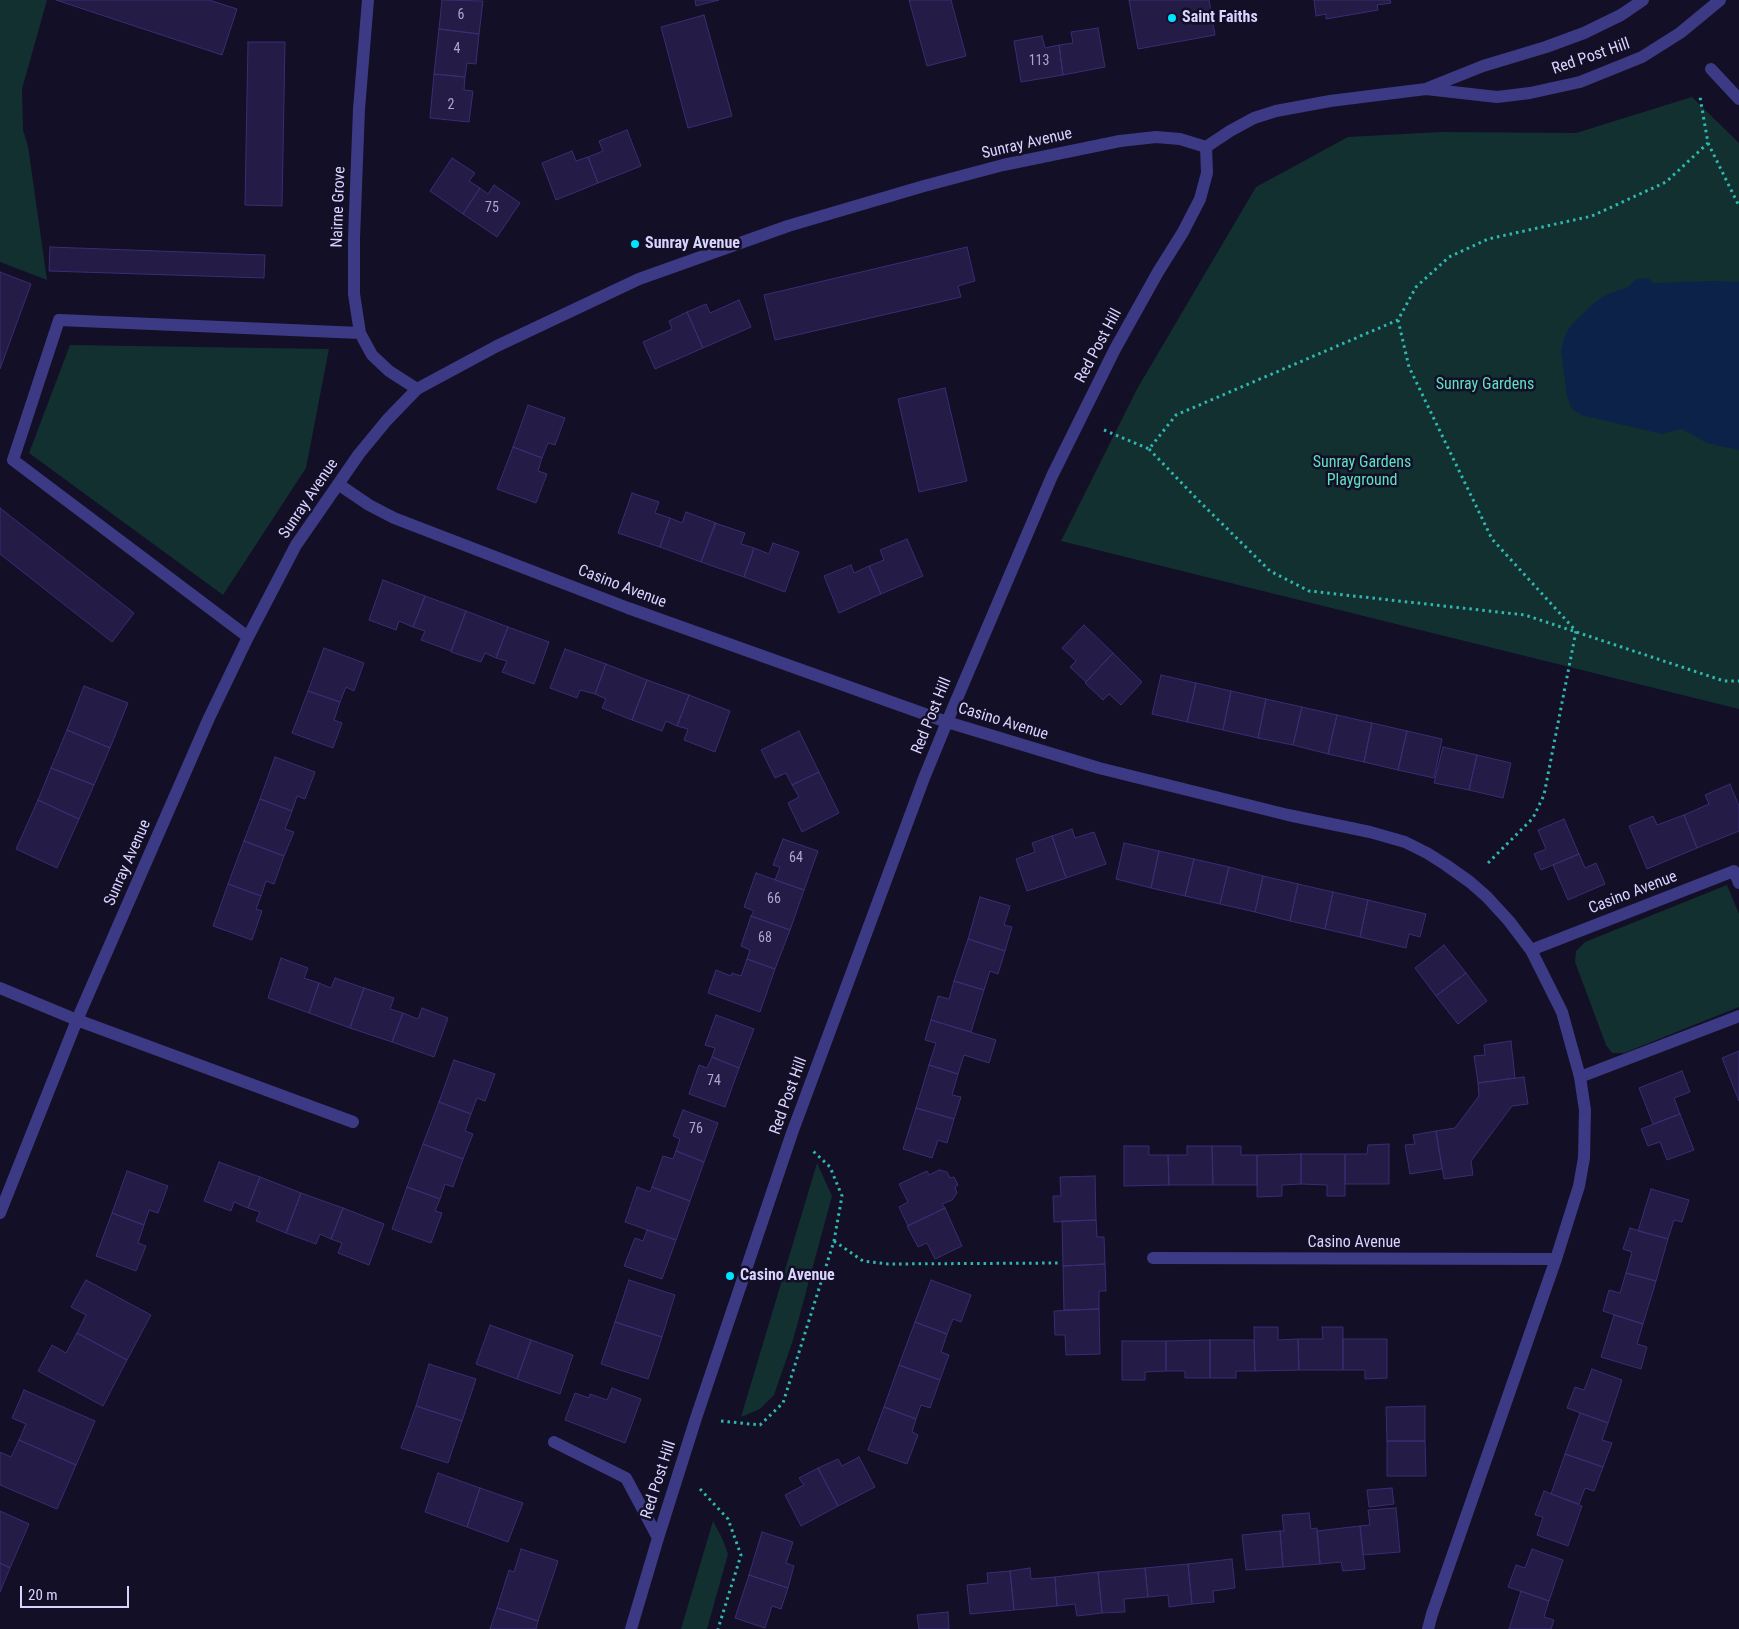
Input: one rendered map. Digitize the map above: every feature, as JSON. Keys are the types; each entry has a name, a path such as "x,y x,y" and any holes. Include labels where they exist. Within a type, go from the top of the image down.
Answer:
{"street":[{"name":"Nairne Grove","path":"368,0 359,109 354,238 354,294 360,333 372,355 389,371 417,389"},
{"name":"Red Post Hill","path":"1426,89 1483,66 1546,47 1584,33 1621,15 1643,0"},
{"name":"Red Post Hill","path":"631,1629 696,1418 792,1133 946,722 1036,510 1079,420 1115,349 1200,199 1208,173 1206,147 1254,118 1276,111 1330,101 1426,89 1497,96 1530,93 1580,82 1642,57 1680,33 1720,0"},
{"path":"1711,68 1739,99"},
{"name":"Sunray Avenue","path":"0,1213 77,1020 210,718 248,638 296,545 365,447 387,420 417,389 496,346 639,279 788,226 1003,165 1120,141 1156,137 1180,139 1206,147"},
{"path":"248,638 12,460 58,320 360,333"},
{"name":"Casino Avenue","path":"338,484 369,505 394,518 628,608 946,722 1100,768 1405,842 1427,853 1470,882 1504,915 1531,950 1562,1012 1580,1077 1585,1110 1584,1158 1579,1186 1556,1260 1428,1629"},
{"name":"Casino Avenue","path":"1531,950 1734,871 1739,883"},
{"path":"0,988 77,1020 353,1122"},
{"path":"1580,1077 1739,1016"},
{"name":"Casino Avenue","path":"1153,1258 1556,1260"},
{"name":"Red Post Hill","path":"554,1442 626,1478 658,1538"}],"path":[{"path":"1699,90 1708,143 1739,206"},
{"path":"1149,449 1176,415 1398,320 1416,288 1449,257 1488,239 1592,216 1666,182 1708,143"},
{"path":"1398,320 1409,367 1492,539 1576,631"},
{"path":"1079,420 1149,449 1270,571 1309,590 1525,615 1724,681 1739,681"},
{"path":"1470,882 1533,818 1544,794 1576,631"},
{"path":"696,1418 760,1425 783,1403 834,1241 842,1196 830,1167 792,1133"},
{"path":"834,1241 863,1261 888,1264 1060,1263"},
{"path":"680,1468 728,1519 741,1555 718,1629"}],"green space":[{"path":"0,0 47,0 22,89 23,130 28,146 47,280 0,262"},
{"name":"Sunray Gardens","path":"1692,97 1739,143 1739,709 1061,541 1137,389 1256,187 1348,137 1441,132 1576,133"},
{"path":"70,345 329,349 306,468 223,595 29,453"},
{"path":"1727,885 1739,914 1739,1007 1624,1053 1612,1053 1606,1045 1575,962 1576,951 1585,942"},
{"path":"817,1163 832,1196 793,1340 774,1395 760,1409 741,1417"},
{"path":"713,1521 728,1554 707,1629 681,1629"}],"water":[{"path":"1648,278 1653,283 1739,282 1739,450 1707,443 1682,429 1662,434 1581,415 1572,409 1567,396 1561,350 1564,338 1571,325 1594,303 1606,295 1628,287 1636,279"}],"building":[{"path":"56,0 209,0 237,9 222,55"},
{"path":"442,0 483,1 479,34 439,29"},
{"path":"695,0 719,0 696,6"},
{"path":"909,0 951,0 966,56 927,66"},
{"name":"Saint Faiths","path":"1129,0 1209,0 1215,35 1138,49"},
{"path":"1314,0 1390,0 1391,3 1377,5 1378,10 1326,19 1326,14 1316,16"},
{"path":"704,15 732,116 688,128 661,27"},
{"path":"1098,28 1105,67 1063,75 1059,45 1073,43 1071,32"},
{"path":"439,29 479,34 476,64 467,63 465,77 434,74"},
{"path":"1042,36 1045,48 1059,45 1063,75 1021,82 1014,41"},
{"path":"248,42 285,42 282,206 245,205"},
{"path":"434,74 465,77 464,90 473,91 469,122 430,118"},
{"path":"627,130 641,166 598,183 588,157 603,151 599,141"},
{"path":"572,151 576,161 588,157 598,183 556,200 542,163"},
{"path":"452,158 475,173 469,181 480,188 463,214 430,191"},
{"path":"494,185 520,203 497,237 463,214 480,188 488,194"},
{"path":"50,247 265,255 264,278 49,271"},
{"path":"967,247 975,281 958,286 961,297 775,340 764,295"},
{"path":"0,272 31,284 0,369"},
{"path":"739,300 751,327 703,348 687,312 706,304 710,313"},
{"path":"687,312 703,348 655,369 643,342 672,329 669,321"},
{"path":"945,388 967,481 919,492 898,399"},
{"path":"528,405 565,418 555,445 548,443 542,458 513,447"},
{"path":"513,447 542,458 538,471 547,474 536,503 497,489"},
{"path":"632,493 659,502 655,513 670,518 660,547 618,533"},
{"path":"0,508 134,613 112,642 0,554"},
{"path":"686,512 716,523 701,562 660,547 670,518 682,523"},
{"path":"715,523 745,533 741,544 754,548 744,577 701,562"},
{"path":"907,539 923,576 881,594 869,566 884,560 880,550"},
{"path":"773,543 799,552 785,592 744,577 754,548 769,554"},
{"path":"851,565 854,573 869,566 881,594 839,613 824,576"},
{"path":"383,580 425,596 413,627 399,621 396,630 369,620"},
{"path":"425,596 466,611 451,651 421,640 425,631 413,627"},
{"path":"466,611 508,627 496,658 485,653 481,662 451,652"},
{"path":"1084,625 1113,653 1086,682 1070,667 1076,661 1062,648"},
{"path":"508,627 549,642 534,684 502,672 507,661 496,658"},
{"path":"324,648 364,663 354,691 346,687 340,702 308,691"},
{"path":"565,649 606,664 595,694 580,690 577,698 550,688"},
{"path":"1113,653 1142,682 1121,705 1109,694 1103,700 1085,683"},
{"path":"606,664 647,680 632,720 602,708 606,699 595,694"},
{"path":"1161,675 1196,683 1187,722 1152,714"},
{"path":"647,680 689,695 677,726 666,721 662,731 632,720"},
{"path":"1196,683 1231,691 1223,730 1187,722"},
{"path":"84,686 128,703 110,748 67,730"},
{"path":"308,691 340,702 334,720 342,723 333,748 292,733"},
{"path":"1231,691 1266,699 1258,738 1223,730"},
{"path":"689,695 730,711 715,752 684,740 688,729 677,726"},
{"path":"1266,699 1302,707 1293,745 1258,738"},
{"path":"1302,707 1337,715 1328,754 1293,745"},
{"path":"1337,715 1372,723 1364,762 1328,754"},
{"path":"1372,723 1407,731 1398,770 1364,762"},
{"path":"67,730 110,748 94,785 51,768"},
{"path":"799,731 819,772 792,785 786,773 775,778 761,750"},
{"path":"1407,731 1442,739 1434,778 1398,770"},
{"path":"1443,747 1477,755 1469,790 1434,783"},
{"path":"1477,755 1511,763 1503,798 1469,790"},
{"path":"275,757 315,772 305,799 297,796 292,811 260,799"},
{"path":"51,768 94,785 79,819 38,800"},
{"path":"819,772 839,813 802,832 788,803 799,797 792,785"},
{"path":"1730,784 1739,806 1739,831 1697,848 1684,815 1709,804 1705,795"},
{"path":"260,799 292,811 285,829 294,832 284,856 244,841"},
{"path":"38,800 79,819 57,868 16,849"},
{"path":"1684,815 1697,848 1647,869 1629,826 1653,816 1657,825"},
{"path":"1564,819 1579,854 1541,870 1534,854 1546,849 1538,830"},
{"path":"1072,829 1075,838 1094,832 1106,864 1066,878 1052,836"},
{"path":"1052,836 1066,878 1027,891 1016,859 1035,852 1032,843"},
{"path":"783,839 818,851 804,890 775,880 780,867 773,865"},
{"path":"244,841 284,856 274,884 266,881 261,896 228,884"},
{"path":"1124,843 1159,851 1151,888 1116,879"},
{"path":"1159,851 1194,859 1185,896 1151,888"},
{"path":"1579,854 1585,868 1596,863 1605,884 1568,900 1553,865"},
{"path":"1194,859 1229,867 1220,904 1185,896"},
{"path":"1229,867 1263,876 1255,912 1220,904"},
{"path":"756,873 804,890 790,930 751,916 754,911 744,907"},
{"path":"1263,876 1298,884 1290,921 1255,912"},
{"path":"228,884 261,896 256,909 262,911 252,940 213,926"},
{"path":"1298,884 1333,892 1325,929 1290,921"},
{"path":"1333,892 1368,900 1360,937 1325,929"},
{"path":"980,897 1010,906 1004,925 1012,927 1005,951 968,939"},
{"path":"1368,900 1426,914 1420,937 1409,934 1406,948 1360,937"},
{"path":"751,916 790,930 775,969 747,959 750,950 741,946"},
{"path":"968,939 1005,951 998,974 990,971 984,990 954,981"},
{"path":"1444,945 1466,973 1436,996 1415,968"},
{"path":"281,958 308,968 304,978 319,983 309,1013 268,998"},
{"path":"747,959 775,969 760,1012 708,993 716,970 731,976 732,973 741,976"},
{"path":"1466,973 1487,1001 1458,1024 1436,996"},
{"path":"335,978 364,988 350,1028 309,1013 319,983 331,988"},
{"path":"954,981 984,990 971,1032 931,1020 938,996 949,999"},
{"path":"364,988 394,998 390,1009 403,1013 392,1042 350,1028"},
{"path":"422,1008 448,1018 434,1057 392,1042 403,1013 418,1019"},
{"path":"716,1015 754,1029 739,1068 712,1057 715,1048 705,1045"},
{"path":"931,1020 996,1040 989,1063 964,1055 958,1074 929,1065 936,1043 925,1040"},
{"path":"1511,1041 1515,1078 1478,1083 1474,1056 1485,1055 1484,1045"},
{"path":"1739,1051 1739,1101 1722,1058"},
{"path":"712,1057 739,1068 725,1107 689,1094 699,1065 707,1068"},
{"path":"454,1060 495,1074 485,1101 477,1098 471,1114 439,1102"},
{"path":"929,1065 958,1074 952,1095 961,1097 954,1119 916,1108"},
{"path":"1682,1071 1690,1092 1674,1098 1680,1114 1653,1124 1639,1088"},
{"path":"1524,1077 1528,1104 1512,1106 1471,1161 1473,1175 1444,1179 1436,1131 1455,1128 1479,1096 1478,1083"},
{"path":"439,1102 471,1114 465,1131 473,1134 463,1159 423,1144"},
{"path":"916,1108 954,1119 947,1143 938,1140 932,1158 903,1149"},
{"path":"683,1110 718,1123 704,1162 676,1151 680,1139 673,1136"},
{"path":"1680,1114 1694,1150 1667,1160 1660,1142 1648,1146 1641,1129"},
{"path":"1436,1131 1442,1169 1410,1174 1405,1145 1415,1144 1413,1135"},
{"path":"423,1144 463,1159 453,1187 445,1184 440,1199 407,1187"},
{"path":"1389,1144 1389,1184 1345,1184 1345,1154 1367,1154 1368,1145"},
{"path":"1124,1146 1149,1146 1149,1155 1168,1155 1169,1185 1124,1186"},
{"path":"1187,1146 1212,1146 1213,1185 1169,1185 1168,1155 1187,1155"},
{"path":"1212,1146 1241,1146 1241,1155 1257,1155 1257,1185 1213,1185"},
{"path":"676,1151 704,1162 690,1201 652,1187 663,1156 673,1159"},
{"path":"1301,1154 1301,1184 1282,1185 1282,1196 1257,1197 1257,1155"},
{"path":"1301,1154 1345,1154 1345,1196 1327,1196 1327,1185 1301,1184"},
{"path":"219,1162 260,1177 248,1208 234,1202 231,1211 204,1201"},
{"path":"939,1170 947,1172 950,1178 954,1177 958,1185 955,1187 957,1193 952,1200 942,1204 945,1208 908,1226 899,1207 908,1202 899,1184 927,1171 929,1175"},
{"path":"127,1171 168,1186 158,1213 149,1210 144,1225 112,1213"},
{"path":"1095,1176 1096,1220 1054,1222 1053,1196 1061,1196 1060,1177"},
{"path":"260,1177 301,1193 286,1233 256,1221 260,1212 248,1208"},
{"path":"407,1187 440,1199 435,1211 442,1213 431,1243 392,1229"},
{"path":"637,1187 650,1192 652,1187 690,1201 676,1240 625,1222"},
{"path":"1651,1189 1689,1200 1682,1222 1674,1220 1668,1239 1638,1231"},
{"path":"301,1193 343,1208 331,1239 320,1234 316,1244 286,1233"},
{"path":"343,1208 384,1224 369,1265 338,1253 342,1243 331,1239"},
{"path":"945,1208 962,1246 935,1259 927,1243 918,1247 907,1226"},
{"path":"112,1213 144,1225 138,1243 146,1246 136,1271 96,1256"},
{"path":"1096,1220 1097,1237 1104,1237 1105,1264 1063,1266 1062,1221"},
{"path":"1630,1228 1668,1239 1656,1281 1626,1273 1632,1252 1623,1249"},
{"path":"647,1230 676,1240 662,1279 624,1266 635,1238 643,1241"},
{"path":"1105,1264 1106,1291 1099,1291 1099,1309 1064,1310 1063,1266"},
{"path":"1626,1273 1656,1281 1643,1324 1603,1311 1609,1290 1620,1293"},
{"path":"86,1280 151,1315 127,1360 77,1333 86,1315 71,1307"},
{"path":"629,1280 675,1295 662,1337 615,1322"},
{"path":"931,1280 971,1295 961,1322 953,1319 947,1334 915,1322"},
{"path":"1099,1309 1100,1354 1066,1355 1065,1335 1055,1335 1054,1311"},
{"path":"1614,1315 1643,1324 1637,1344 1647,1347 1641,1369 1601,1357"},
{"path":"615,1322 662,1337 648,1379 601,1364"},
{"path":"915,1322 947,1334 941,1352 949,1355 940,1380 899,1365"},
{"path":"490,1325 531,1340 517,1379 476,1364"},
{"path":"1254,1327 1278,1327 1278,1340 1298,1339 1299,1370 1255,1371"},
{"path":"1322,1327 1343,1327 1343,1370 1299,1370 1298,1339 1323,1339"},
{"path":"77,1333 127,1360 103,1406 38,1371 52,1345 66,1353"},
{"path":"1343,1339 1387,1339 1387,1378 1365,1379 1365,1370 1343,1370"},
{"path":"531,1340 573,1355 560,1394 517,1379"},
{"path":"1210,1340 1210,1378 1185,1378 1185,1371 1166,1371 1166,1341"},
{"path":"1210,1340 1254,1340 1255,1371 1236,1371 1236,1378 1210,1378"},
{"path":"1122,1341 1166,1341 1166,1371 1145,1372 1145,1380 1122,1380"},
{"path":"429,1364 476,1379 462,1421 416,1406"},
{"path":"899,1365 940,1380 930,1408 921,1405 916,1419 884,1407"},
{"path":"1592,1369 1622,1380 1608,1423 1567,1408 1575,1387 1584,1390"},
{"path":"612,1388 641,1399 625,1443 565,1420 575,1393 589,1398 590,1394 607,1400"},
{"path":"24,1390 95,1421 76,1465 19,1440 26,1424 12,1418"},
{"path":"416,1406 462,1421 448,1463 401,1448"},
{"path":"1425,1406 1425,1441 1387,1441 1386,1407"},
{"path":"884,1407 916,1419 912,1432 918,1435 907,1464 868,1450"},
{"path":"1580,1413 1608,1423 1602,1440 1612,1443 1603,1467 1565,1454"},
{"path":"19,1440 76,1465 57,1509 0,1485 0,1452 11,1457"},
{"path":"1387,1441 1425,1441 1426,1476 1387,1476"},
{"path":"1565,1454 1603,1467 1594,1491 1585,1488 1579,1504 1551,1494"},
{"path":"859,1457 875,1487 838,1506 818,1468 838,1459 842,1466"},
{"path":"818,1468 838,1506 801,1526 785,1495 804,1485 799,1478"},
{"path":"438,1473 480,1488 467,1527 425,1512"},
{"path":"480,1488 523,1503 508,1542 467,1527"},
{"path":"1392,1488 1394,1504 1369,1507 1367,1490"},
{"path":"1544,1491 1582,1506 1568,1546 1537,1535 1543,1517 1535,1515"},
{"path":"1396,1508 1400,1552 1363,1555 1360,1526 1370,1525 1368,1510"},
{"path":"0,1511 29,1524 10,1568 0,1563"},
{"path":"1309,1513 1311,1529 1317,1528 1320,1564 1283,1567 1280,1531 1284,1531 1282,1515"},
{"path":"1360,1526 1365,1569 1343,1571 1341,1562 1320,1564 1317,1531"},
{"path":"1280,1531 1283,1567 1246,1570 1242,1535"},
{"path":"762,1532 793,1542 786,1563 794,1566 788,1588 749,1575"},
{"path":"521,1549 558,1561 538,1621 497,1608 509,1570 514,1572"},
{"path":"1532,1549 1563,1560 1549,1601 1508,1587 1516,1565 1525,1568"},
{"path":"1232,1559 1235,1588 1213,1591 1214,1602 1192,1604 1188,1564"},
{"path":"0,1563 10,1568 0,1592"},
{"path":"1188,1564 1192,1604 1169,1607 1168,1595 1148,1597 1145,1568"},
{"path":"1030,1568 1031,1579 1055,1577 1057,1606 1014,1610 1010,1571"},
{"path":"1145,1568 1148,1597 1124,1599 1125,1612 1102,1613 1098,1572"},
{"path":"1010,1571 1014,1610 970,1614 967,1585 988,1583 987,1573"},
{"path":"1098,1572 1102,1613 1077,1616 1075,1604 1057,1606 1055,1577"},
{"path":"749,1575 788,1588 781,1609 772,1606 765,1628 735,1618"},
{"path":"1521,1591 1549,1601 1544,1617 1554,1620 1551,1629 1509,1629"},
{"path":"497,1608 538,1621 536,1629 490,1629"},
{"path":"948,1612 949,1629 919,1629 917,1615"}],"place":[{"name":"Saint Faiths","path":"1172,18"},
{"name":"Sunray Avenue","path":"635,244"},
{"name":"Casino Avenue","path":"730,1276"}],"park label":[{"name":"Sunray Gardens Playground","path":"1362,472"}]}
